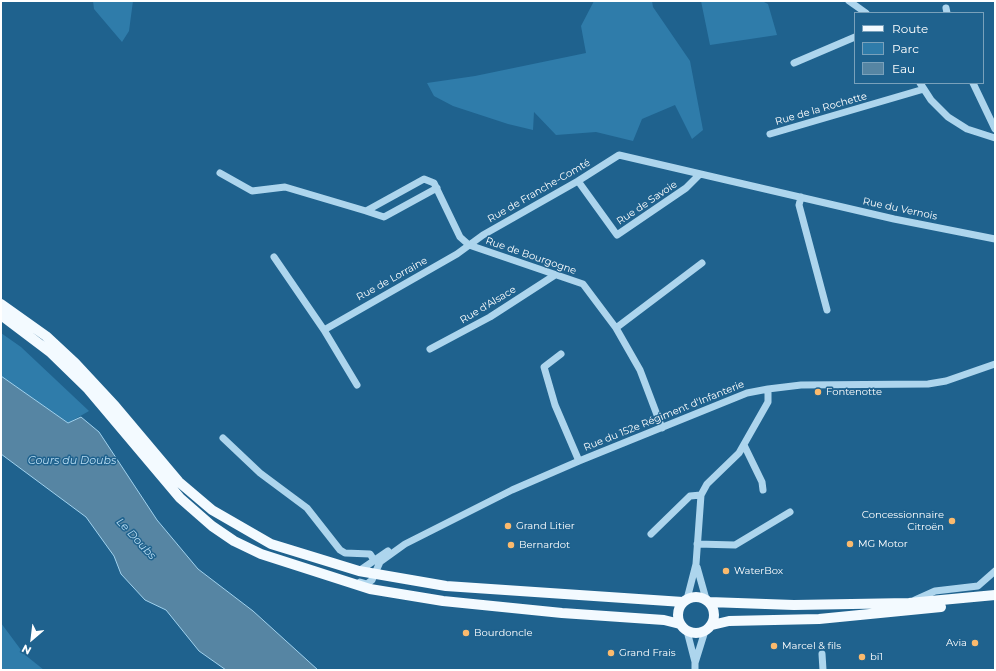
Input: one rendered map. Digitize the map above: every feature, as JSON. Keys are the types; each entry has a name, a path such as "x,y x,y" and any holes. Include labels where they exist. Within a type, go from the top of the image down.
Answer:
{"main road":[{"path":"1,304 46,336 75,363 115,406 179,482 212,510 271,544 359,571 446,586 685,601 696,597 708,601 794,605 909,603 995,595"},
{"path":"1,315 50,352 88,389 180,498 212,526 234,541 261,554 370,589 443,601 562,613 664,620 696,634 729,621 819,619 922,610 995,600"},
{"path":"684,628 678,615 685,601"},
{"path":"708,601 714,611 709,628"}],"street":[{"path":"849,1 865,12"},
{"path":"794,63 854,37"},
{"path":"973,84 995,128"},
{"path":"922,86 931,100 948,117 967,129 995,138"},
{"name":"Rue de la Rochette","path":"770,134 922,86"},
{"name":"Rue du Vernois","path":"619,155 894,219 995,239"},
{"name":"Rue de Franche-Comté","path":"469,244 482,235 578,181 619,155"},
{"path":"220,173 252,191 286,187 384,217 437,188 434,183 424,179 366,211"},
{"name":"Rue de Savoie","path":"578,181 617,235 686,188 700,174"},
{"name":"Rue de Bourgogne","path":"437,188 460,237 469,244 583,284 616,328 640,370 662,428"},
{"path":"801,197 799,205 827,310"},
{"name":"Rue de Lorraine","path":"324,330 457,254 469,244"},
{"path":"274,257 324,330 357,385"},
{"path":"616,328 702,263"},
{"name":"Rue d'Alsace","path":"430,349 490,317 555,275"},
{"path":"561,354 544,367 555,405 580,460"},
{"name":"Rue du 152e Régiment d'Infanterie","path":"359,571 392,549 405,544 512,490 580,460 747,393 768,388 801,385 928,384 946,381 995,364"},
{"path":"685,601 696,564 701,495 707,484 739,453 768,402 768,388"},
{"path":"223,438 260,473 307,508 340,550 345,553 370,554 374,560"},
{"path":"744,444 762,482 763,490"},
{"path":"651,534 690,496 701,495"},
{"path":"697,544 735,545 790,512"},
{"name":"Rue du 152e Régiment d'Infanterie","path":"376,574 380,562 405,544"},
{"path":"696,564 708,601"},
{"path":"312,571 367,584 376,574"},
{"path":"909,603 935,591 978,586 993,573"},
{"path":"684,628 695,666"},
{"path":"695,666 709,628"},
{"path":"822,654 823,670"}],"green space":[{"path":"93,1 133,1 129,31 122,42 94,9"},
{"path":"594,1 652,1 653,7 690,61 703,130 692,139 675,105 642,119 633,141 596,132 556,135 534,112 533,130 508,124 453,106 434,96 427,83 475,76 586,53 581,26"},
{"path":"701,1 762,1 768,4 777,35 710,45"},
{"path":"1,333 21,347 89,411 68,423 1,376"},
{"path":"1,623 24,654 44,670 1,670"}],"water":[{"name":"Cours du Doubs","path":"1,376 68,423 81,417 99,432 157,520 198,569 253,611 318,670 226,670 199,651 166,610 145,600 121,574 114,556 86,517 1,454"}],"place":[{"name":"Fontenotte","path":"818,392"},
{"name":"Concessionnaire Citroën","path":"952,521"},
{"name":"Grand Litier","path":"508,526"},
{"name":"MG Motor","path":"850,544"},
{"name":"Bernardot","path":"511,545"},
{"name":"WaterBox","path":"726,571"},
{"name":"Bourdoncle","path":"466,633"},
{"name":"Avia","path":"975,643"},
{"name":"Marcel & fils","path":"774,646"},
{"name":"Grand Frais","path":"611,653"},
{"name":"bi1","path":"862,657"}],"water label":[{"name":"Le Doubs","path":"136,539"}]}
